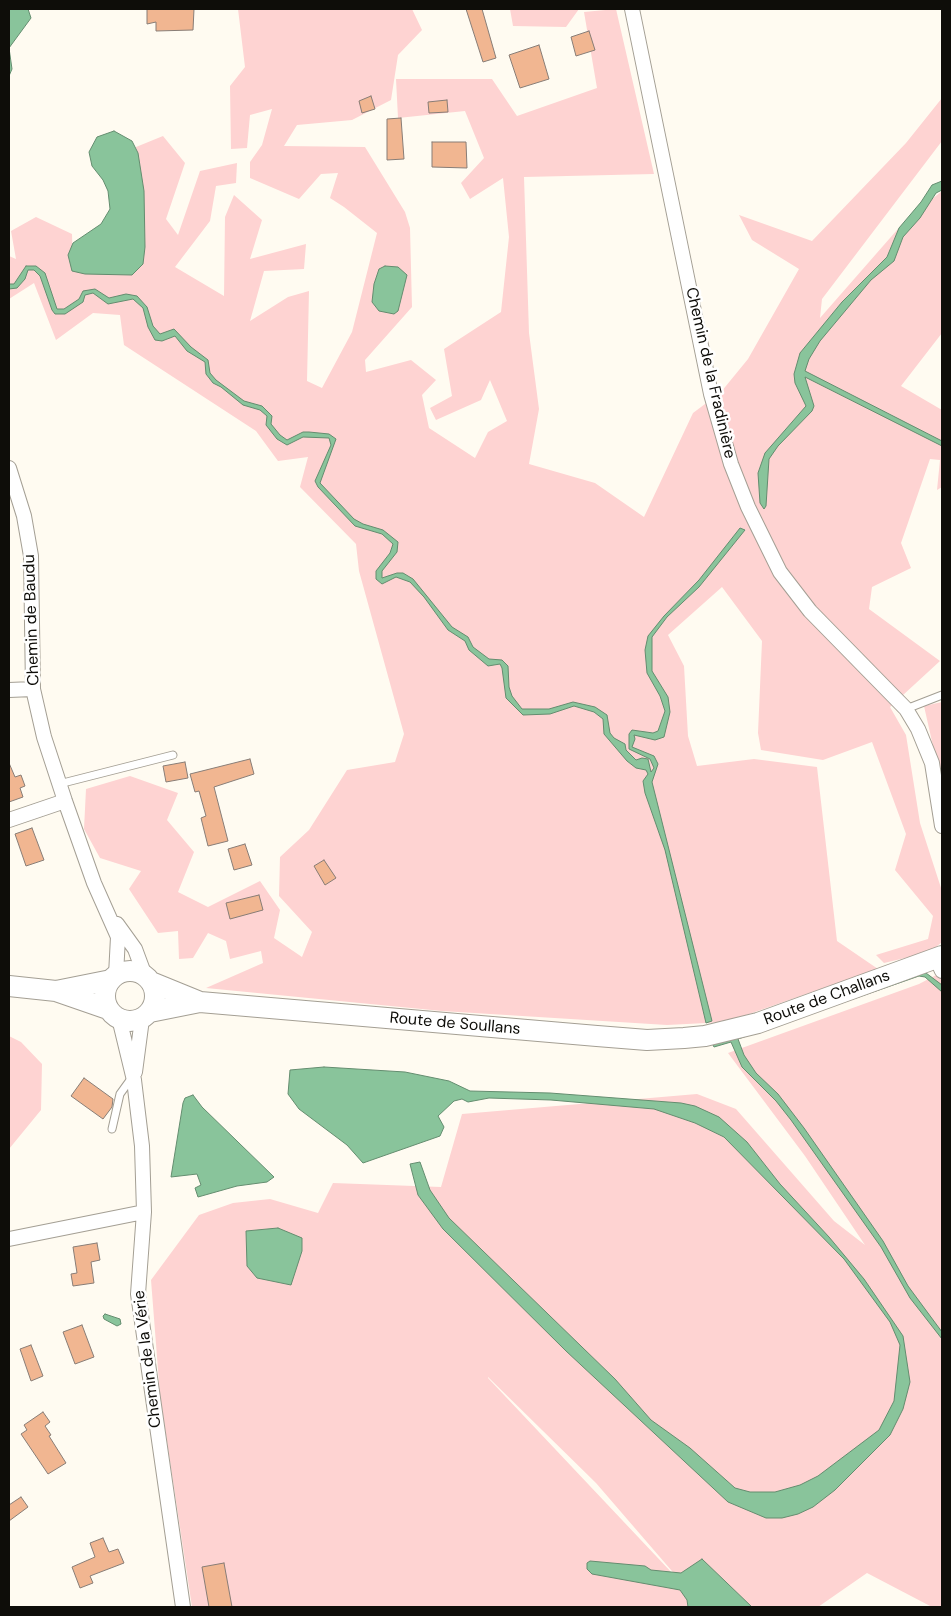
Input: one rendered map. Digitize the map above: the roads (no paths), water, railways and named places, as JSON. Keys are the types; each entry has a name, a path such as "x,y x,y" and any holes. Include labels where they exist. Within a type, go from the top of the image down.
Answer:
{"main road":[{"name":"Route de Challans","path":"709,1035 758,1023 940,962"},
{"path":"9,986 56,991 129,1022 146,1015 156,997 148,979 131,971 56,991"},
{"path":"113,1014 105,993 114,977"},
{"name":"Route de Soullans","path":"148,979 200,1002"},
{"name":"Route de Soullans","path":"146,1015 200,1002 646,1040 709,1035"}],"street":[{"name":"Chemin de la Fradinière","path":"632,9 712,394 731,464 765,542 786,580 810,611 906,709 918,729 932,763 942,826"},
{"name":"Chemin de Baudu","path":"9,468 24,516 31,556 33,689 44,737 64,801 94,883 118,937 114,977"},
{"path":"9,690 33,689"},
{"path":"9,820 64,801"},
{"name":"Chemin de Baudu","path":"108,911 135,949 148,979"},
{"name":"Chemin de la Vérie","path":"113,1014 134,1078 142,1146 144,1212 138,1294 183,1607"},
{"name":"Chemin de la Vérie","path":"134,1078 146,1015"},
{"path":"9,1240 144,1212"}],"lane":[{"path":"906,709 942,695"},
{"path":"59,784 174,755"},
{"path":"112,1129 120,1094 134,1078"}]}
